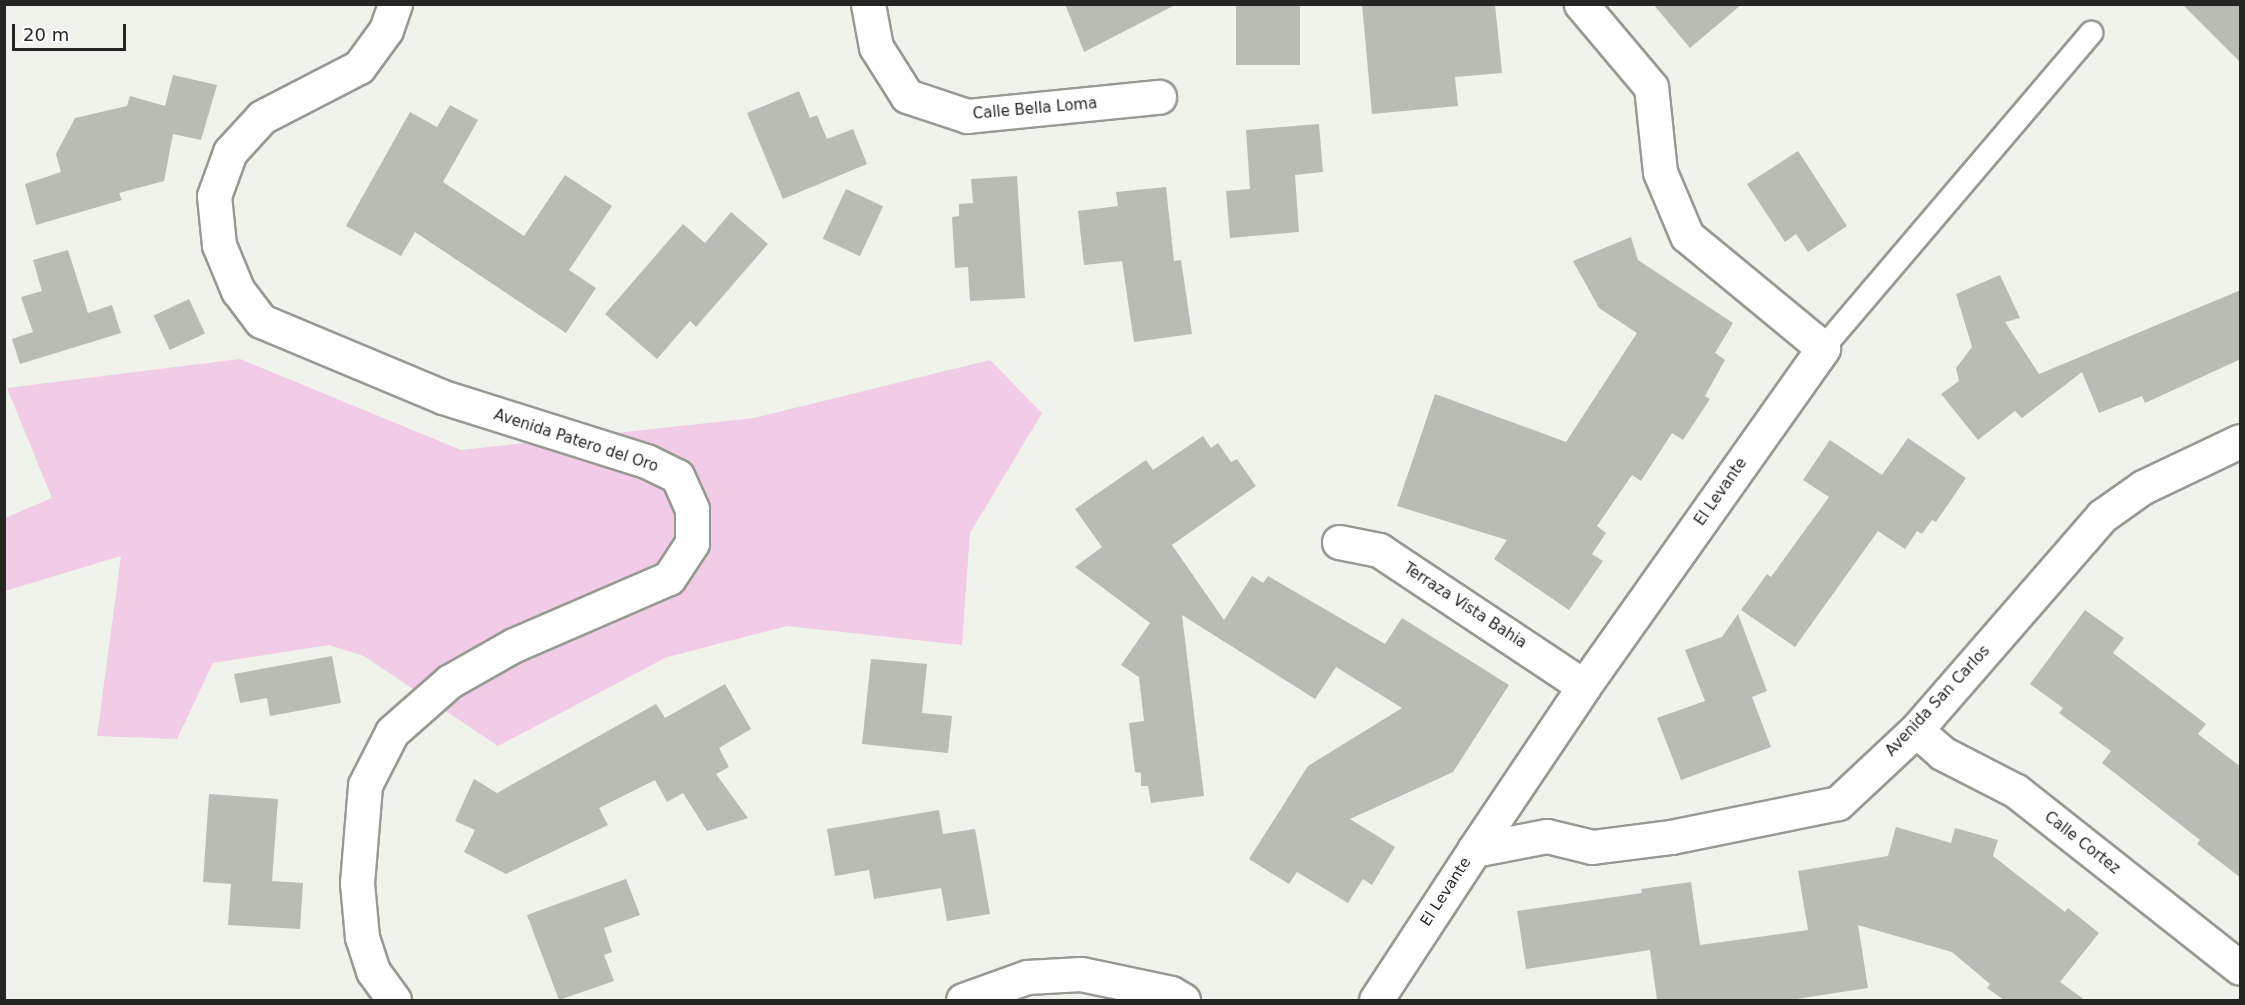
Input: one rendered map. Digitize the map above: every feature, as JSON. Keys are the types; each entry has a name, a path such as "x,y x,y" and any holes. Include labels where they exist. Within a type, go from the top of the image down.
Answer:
{"street":[{"name":"Avenida Patero del Oro","path":"394,1000 373,971 362,937 357,883 365,785 392,732 450,681 514,645 669,578 692,543 692,509 678,476 646,461 443,397 261,321 238,291 219,245 214,196 230,152 262,117 359,67 386,30 395,4"},
{"name":"Calle Bella Loma","path":"868,4 876,46 907,96 967,116 1159,98"},
{"path":"1581,4 1651,87 1660,172 1688,236 1823,348"},
{"name":"El Levante","path":"1376,1000 1584,686 1823,348"},
{"name":"Avenida San Carlos","path":"1474,850 1547,836 1592,847 1660,838 1838,803 1916,730 2102,516 2143,488 2241,441"},
{"name":"Terraza Vista Bahia","path":"1339,542 1380,550 1584,686"},
{"name":"Calle Cortez","path":"1916,730 1942,753 2016,791 2241,968"},
{"path":"963,1000 1027,978 1081,974 1171,993 1183,1000"}],"lane":[{"path":"1823,348 2091,33"}],"shaded area":[{"path":"240,359 461,450 754,418 990,360 1042,413 970,533 962,645 787,626 667,657 498,746 364,656 329,645 213,663 177,739 97,736 121,556 5,591 5,518 52,498 7,388"}],"building":[{"path":"1065,4 1177,4 1084,52"},
{"path":"1236,4 1300,4 1300,65 1236,65"},
{"path":"1362,4 1495,4 1502,73 1455,77 1458,106 1372,114"},
{"path":"1653,4 1742,4 1690,48"},
{"path":"2182,4 2241,4 2241,63"},
{"path":"173,75 217,85 201,140 173,134 164,181 119,193 122,200 36,225 25,184 61,172 56,154 75,118 127,106 130,96 165,106"},
{"path":"799,91 810,118 817,115 827,139 853,129 867,164 783,199 747,113"},
{"path":"450,105 478,120 443,182 524,236 565,175 612,206 569,270 596,288 566,333 415,232 401,256 346,226 410,112 437,127"},
{"path":"1319,124 1323,172 1295,175 1299,232 1230,238 1226,191 1250,189 1246,130"},
{"path":"1798,151 1847,226 1808,252 1796,234 1785,242 1747,184"},
{"path":"1017,176 1025,298 970,301 968,267 955,268 952,217 959,216 959,204 973,203 971,179"},
{"path":"1166,187 1174,261 1181,260 1192,334 1134,342 1122,261 1084,265 1078,211 1118,206 1116,192"},
{"path":"846,189 883,206 860,256 823,239"},
{"path":"731,212 768,244 696,327 690,321 657,359 605,314 683,224 705,243"},
{"path":"1631,237 1638,260 1733,323 1715,353 1725,360 1705,396 1710,399 1683,440 1672,433 1641,481 1632,475 1597,526 1606,533 1592,554 1603,561 1569,610 1494,559 1507,540 1397,506 1435,394 1566,442 1637,333 1599,308 1573,261"},
{"path":"68,250 88,313 112,305 121,333 20,364 12,339 33,332 21,297 42,291 33,260"},
{"path":"2000,275 2020,318 2005,322 2039,374 2241,290 2241,359 2145,403 2142,396 2099,413 2082,372 2022,418 2015,411 1978,440 1941,394 1959,381 1956,368 1972,347 1956,294"},
{"path":"189,299 205,333 170,350 154,315"},
{"path":"1203,436 1211,448 1218,443 1231,462 1237,459 1256,486 1172,545 1224,620 1252,576 1263,583 1268,576 1385,644 1402,618 1509,685 1453,772 1350,819 1395,847 1372,885 1363,879 1348,903 1297,872 1289,884 1249,859 1308,766 1402,708 1336,667 1315,699 1182,615 1204,796 1151,803 1148,786 1141,786 1141,773 1135,772 1129,723 1144,721 1139,677 1121,665 1150,623 1075,567 1102,547 1075,509 1146,460 1153,470"},
{"path":"1908,438 1966,478 1936,522 1932,520 1922,534 1917,531 1905,549 1878,531 1795,647 1741,610 1767,574 1771,577 1829,497 1803,480 1830,440 1882,475"},
{"path":"2085,610 2124,638 2113,653 2206,724 2198,734 2241,767 2241,878 2197,844 2200,840 2102,763 2111,751 2059,713 2063,708 2030,684"},
{"path":"1738,614 1767,691 1752,697 1771,747 1681,780 1657,718 1705,701 1685,650 1722,637"},
{"path":"332,656 341,703 270,716 267,698 240,703 234,674"},
{"path":"871,659 927,664 922,713 952,716 948,753 862,744"},
{"path":"725,684 751,729 719,748 729,767 716,774 748,818 707,831 683,793 667,802 655,780 599,808 608,825 506,874 464,852 475,830 455,821 474,779 497,793 656,704 665,718"},
{"path":"209,794 278,799 272,881 303,883 300,929 228,925 231,884 203,882"},
{"path":"939,810 943,834 975,829 990,914 947,921 941,888 874,899 869,870 835,876 827,829"},
{"path":"1896,827 1951,843 1955,828 1998,840 1993,856 2065,912 2068,908 2099,933 2060,982 2085,1000 2004,1000 1987,988 1990,984 1952,952 1858,925 1868,988 1790,1000 1657,1000 1650,950 1526,969 1517,911 1642,893 1641,889 1691,882 1700,945 1808,930 1798,871 1888,856"},
{"path":"626,879 640,915 604,928 612,952 604,955 614,981 559,1000 527,915"}]}
